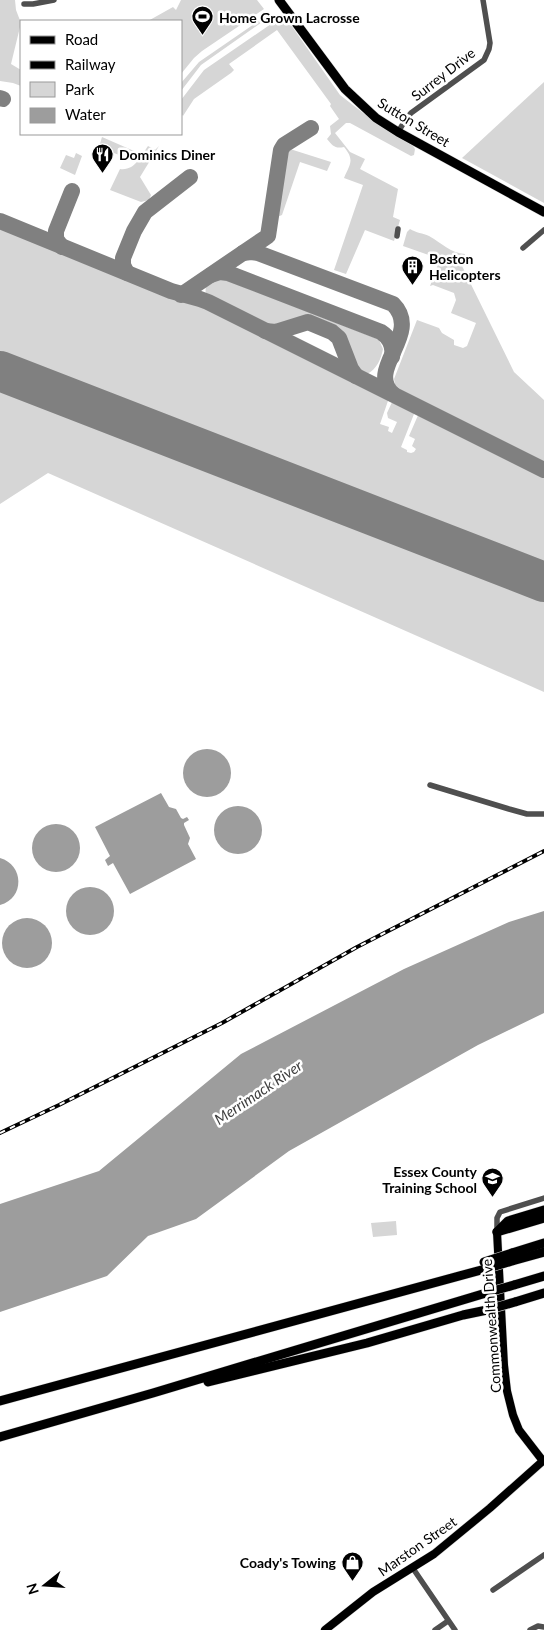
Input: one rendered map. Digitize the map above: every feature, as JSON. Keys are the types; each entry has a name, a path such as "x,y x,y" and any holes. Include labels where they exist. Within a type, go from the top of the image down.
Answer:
{"highway":[{"name":"Sutton Street","path":"279,0 345,89 376,118 544,212"},
{"path":"497,1232 508,1221 544,1210"},
{"path":"497,1232 544,1218"},
{"path":"512,1257 544,1243"},
{"path":"0,1401 409,1288 512,1257 544,1252"},
{"path":"0,1437 544,1276"},
{"path":"153,1393 230,1378 367,1343 544,1294"}],"main road":[{"name":"Commonwealth Drive","path":"497,1232 504,1365 509,1400 519,1430 544,1462"},
{"name":"Marston Street","path":"325,1630 340,1616 373,1592 434,1554 544,1462"}],"street":[{"path":"24,4 54,0"},
{"name":"Surrey Drive","path":"398,132 406,119 484,60 490,43 483,0"},
{"path":"397,236 398,229"},
{"path":"523,248 544,230"},
{"path":"430,785 509,810 527,814 544,814"},
{"name":"Commonwealth Drive","path":"497,1232 497,1216 502,1212 544,1198"},
{"path":"493,1590 544,1555"},
{"path":"412,1568 455,1630"},
{"path":"434,1630 448,1621"},
{"path":"530,1630 538,1626 544,1627"}],"green space":[{"path":"0,0 15,0 20,27 11,64 20,69 20,86 0,81"},
{"name":"Home Grown Lacrosse","path":"181,0 257,0 264,9 202,51 182,73 182,20 150,20 173,7 176,10"},
{"path":"284,15 340,95 380,126 415,149 414,155 411,156 350,123 346,123 335,133 350,152 365,159 360,169 398,189 393,217 400,220 394,241 365,230 346,274 334,270 363,185 344,178 350,165 349,155 344,147 338,148 327,139 331,134 330,126 339,119 330,106 331,104 277,30 229,64 234,70 194,99 183,116 182,99 204,70"},
{"path":"263,18 265,20 201,65 182,90 182,82 199,62"},
{"path":"544,82 544,203 462,158"},
{"path":"102,137 134,151 129,159 99,147"},
{"path":"148,146 155,150 159,146 140,177 151,195 149,200 141,202 110,190 120,169 130,168 134,165"},
{"path":"290,149 331,162 327,171 300,162 282,215 277,217 286,151"},
{"path":"76,153 82,156 75,175 60,168 66,155 74,158"},
{"path":"0,226 146,286 204,307 389,398 380,424 389,427 388,431 392,433 397,422 388,418 387,413 393,400 413,411 414,414 401,447 407,450 407,452 414,452 416,449 412,446 415,439 409,436 419,413 544,476 544,567 0,357"},
{"path":"410,229 429,236 455,252 465,254 462,266 514,372 544,400 544,465 402,394 396,389 394,379 417,320 439,328 442,333 454,340 454,345 463,348 467,346 476,323 451,313 456,300 454,293 433,285 430,286 440,259 403,246 407,232"},
{"path":"217,278 379,340 383,349 378,363 367,374 356,371 343,332 310,316 269,328 211,298 206,294 206,286"},
{"path":"0,386 544,598 544,692 48,473 0,504"},
{"path":"396,1221 397,1235 373,1237 371,1223"}],"water":[{"path":"202,749 212,749 224,756 231,768 231,778 224,790 212,797 202,797 194,793 187,786 183,778 183,768 187,760 194,753"},
{"path":"161,793 169,807 176,809 181,818 187,817 189,820 184,825 190,838 188,844 196,859 130,894 113,863 108,866 105,860 110,856 95,827"},
{"path":"233,806 243,806 252,810 258,816 261,821 261,839 252,850 243,854 233,854 224,850 218,844 214,835 214,825 218,816 224,810"},
{"path":"51,824 61,824 73,831 80,843 80,853 73,865 61,872 51,872 43,868 36,861 32,853 32,843 36,835 43,828"},
{"path":"0,858 14,867 18,882 14,896 0,905"},
{"path":"85,887 95,887 104,891 110,897 113,902 113,920 104,931 95,935 85,935 76,931 70,925 66,916 66,906 70,897 76,891"},
{"name":"Merrimack River","path":"544,911 544,1013 478,1045 289,1151 196,1219 148,1236 107,1276 0,1312 0,1204 99,1171 241,1054 404,969 509,922"},
{"path":"27,918 37,920 45,925 50,933 52,943 50,953 45,961 37,966 27,968 17,966 9,961 4,953 2,943 4,933 9,925 17,920"}],"taxiway":[{"path":"181,295 268,236 281,150 284,145 311,128"},
{"path":"127,273 123,265 123,258 134,231 145,212 190,177"},
{"path":"62,247 56,239 56,231 72,191"},
{"path":"0,221 171,291 208,302 544,470"},
{"path":"243,253 258,253 393,304 400,315 402,327 385,374 386,384 393,394"},
{"path":"211,275 220,272 228,273 381,332 391,343 392,357"},
{"path":"265,331 276,332 308,322 332,332 339,338 351,369 356,376"}],"runway":[{"path":"0,371 544,582"}],"railway":[{"path":"0,1133 222,1023 357,947 544,851"}],"place":[{"name":"Home Grown Lacrosse","path":"203,36"},
{"name":"Dominics Diner","path":"103,173"},
{"name":"Boston Helicopters","path":"413,285"},
{"name":"Essex County Training School","path":"493,1198"},
{"name":"Coady's Towing","path":"352,1581"}]}
